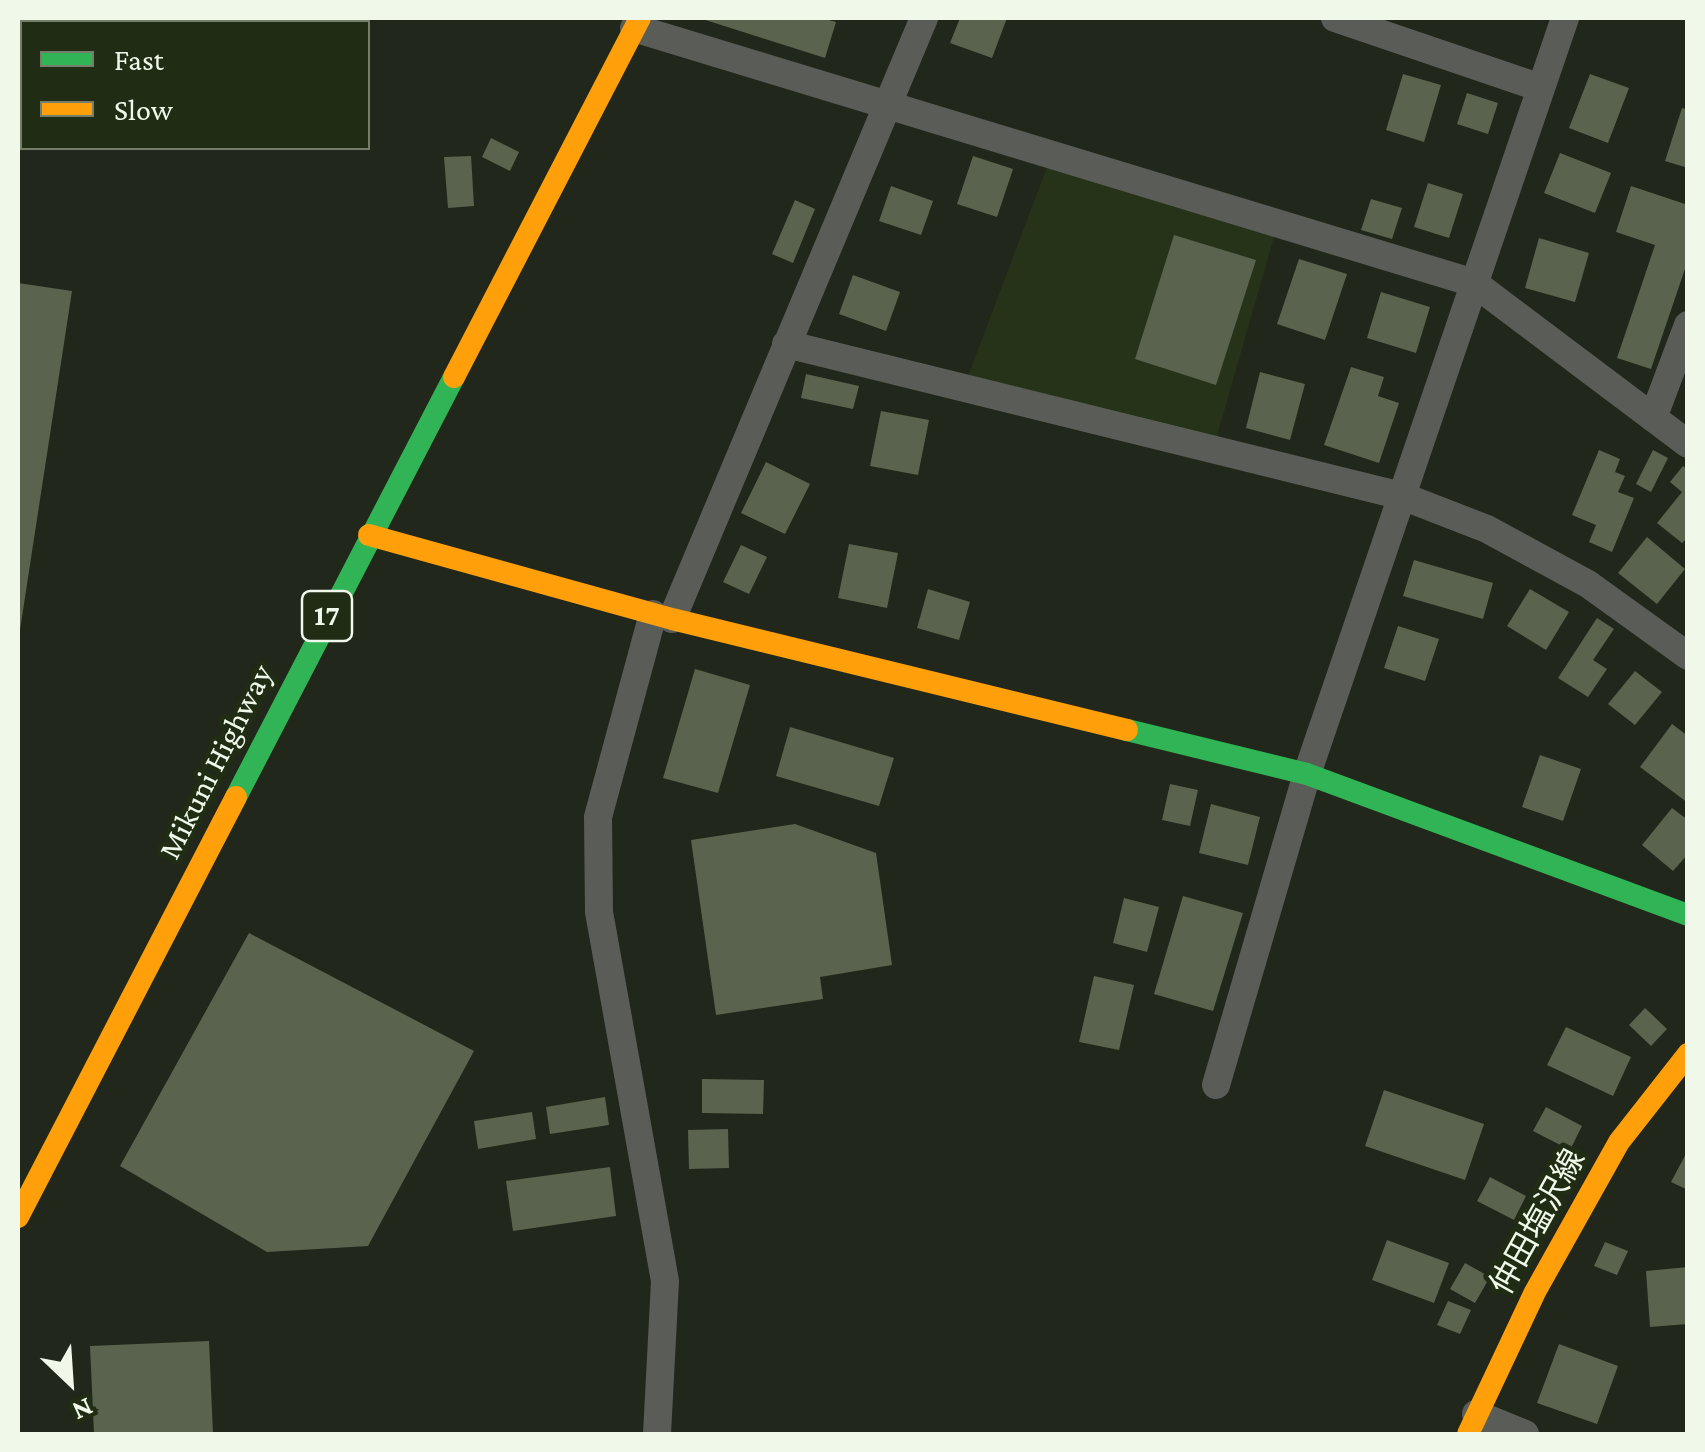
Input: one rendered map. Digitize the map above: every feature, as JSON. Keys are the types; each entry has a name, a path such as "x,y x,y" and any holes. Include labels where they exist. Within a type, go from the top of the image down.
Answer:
{"main road":[{"name":"Mikuni Highway","path":"18,1217 637,23"},
{"path":"369,535 662,616 1308,774 1688,915"},
{"name":"仲田塩沢線","path":"1472,1424 1535,1292 1619,1142 1688,1054"}],"street":[{"path":"658,1434 665,1281 599,912 598,817 662,616 786,344 924,18"},
{"path":"1335,18 1541,88"},
{"path":"1216,1084 1308,774 1565,18"},
{"path":"637,23 1474,282 1688,444"},
{"path":"1653,418 1688,325"},
{"path":"786,344 1402,496 1488,530 1588,584 1688,656"},
{"path":"1472,1424 1525,1434"}],"shaded area":[{"path":"1052,154 1278,223 1213,450 963,389"}],"building":[{"path":"699,18 822,18 836,22 825,58"},
{"path":"960,18 1007,18 992,58 950,43"},
{"path":"1403,74 1441,85 1424,142 1386,130"},
{"path":"1590,74 1629,88 1608,143 1569,128"},
{"path":"1467,93 1498,103 1488,134 1457,124"},
{"path":"1682,108 1688,110 1688,168 1665,161"},
{"path":"491,138 519,152 510,171 482,157"},
{"path":"1560,153 1611,173 1595,213 1544,193"},
{"path":"471,156 474,206 448,208 444,157"},
{"path":"973,156 1013,169 997,217 957,204"},
{"path":"1428,183 1463,194 1449,238 1414,227"},
{"path":"891,186 933,201 921,235 879,221"},
{"path":"1631,186 1688,205 1688,260 1651,369 1617,358 1655,245 1616,232"},
{"path":"1371,199 1402,208 1392,239 1361,230"},
{"path":"795,200 815,209 793,263 772,254"},
{"path":"1174,235 1256,260 1216,385 1135,359"},
{"path":"1539,238 1589,253 1575,302 1525,288"},
{"path":"1299,259 1347,274 1325,340 1277,324"},
{"path":"853,275 900,292 886,331 839,314"},
{"path":"18,283 72,291 20,630 18,630"},
{"path":"1381,292 1430,307 1416,353 1367,338"},
{"path":"1351,367 1384,377 1378,396 1399,403 1379,463 1324,445"},
{"path":"1260,372 1305,384 1290,440 1246,428"},
{"path":"806,374 859,386 853,409 801,398"},
{"path":"881,411 929,420 918,475 870,466"},
{"path":"1599,450 1620,459 1615,472 1625,476 1618,492 1634,498 1612,552 1589,542 1596,525 1572,515"},
{"path":"1653,450 1668,458 1651,492 1636,484"},
{"path":"766,462 810,484 785,534 741,513"},
{"path":"1683,466 1688,470 1688,537 1682,543 1657,523 1682,492 1670,482"},
{"path":"1647,537 1685,569 1657,604 1618,573"},
{"path":"849,544 898,553 887,608 838,598"},
{"path":"741,545 767,557 749,594 723,582"},
{"path":"1414,560 1493,583 1483,619 1403,596"},
{"path":"928,589 970,602 959,640 917,628"},
{"path":"1530,589 1569,612 1546,650 1507,626"},
{"path":"1597,618 1614,629 1593,660 1607,669 1588,697 1558,678"},
{"path":"1398,626 1439,639 1425,681 1384,668"},
{"path":"695,669 750,685 718,793 663,778"},
{"path":"1635,671 1662,692 1635,725 1608,704"},
{"path":"1672,724 1688,736 1688,803 1640,767"},
{"path":"790,727 894,758 879,806 776,776"},
{"path":"1540,755 1581,769 1563,821 1522,807"},
{"path":"1170,784 1198,790 1190,826 1162,820"},
{"path":"1211,804 1260,817 1248,865 1199,853"},
{"path":"1672,808 1688,820 1688,854 1673,871 1642,845"},
{"path":"795,824 876,853 892,965 820,977 823,999 716,1015 691,840"},
{"path":"1183,896 1243,913 1213,1011 1154,994"},
{"path":"1124,898 1159,907 1147,952 1113,943"},
{"path":"249,933 474,1051 368,1246 267,1252 120,1166"},
{"path":"1094,976 1134,985 1119,1050 1079,1042"},
{"path":"1645,1008 1667,1029 1651,1046 1629,1025"},
{"path":"1566,1027 1631,1057 1613,1096 1547,1065"},
{"path":"702,1079 764,1080 763,1114 702,1113"},
{"path":"1384,1090 1484,1124 1465,1180 1365,1146"},
{"path":"605,1097 609,1125 550,1134 546,1107"},
{"path":"1546,1107 1582,1126 1570,1150 1533,1131"},
{"path":"532,1112 536,1139 478,1149 474,1121"},
{"path":"728,1129 729,1168 689,1169 688,1130"},
{"path":"1688,1150 1688,1190 1671,1182"},
{"path":"610,1167 616,1216 513,1231 506,1181"},
{"path":"1490,1177 1526,1196 1514,1220 1477,1201"},
{"path":"1387,1240 1449,1263 1434,1303 1372,1280"},
{"path":"1605,1242 1628,1251 1617,1275 1594,1266"},
{"path":"1465,1263 1490,1277 1475,1303 1450,1289"},
{"path":"1688,1267 1688,1324 1650,1327 1646,1271"},
{"path":"1448,1301 1471,1310 1460,1334 1437,1325"},
{"path":"209,1341 213,1434 94,1434 90,1346"},
{"path":"1559,1344 1618,1366 1597,1424 1537,1403"}],"traffic: fast":[{"path":"236,797 454,377"},
{"path":"1127,730 1307,774 1688,915"}],"traffic: slow":[{"path":"454,377 640,18"},
{"path":"369,535 672,619 1127,730"},
{"path":"18,1217 236,797"},
{"path":"1468,1434 1535,1292 1619,1142 1688,1054"}]}
